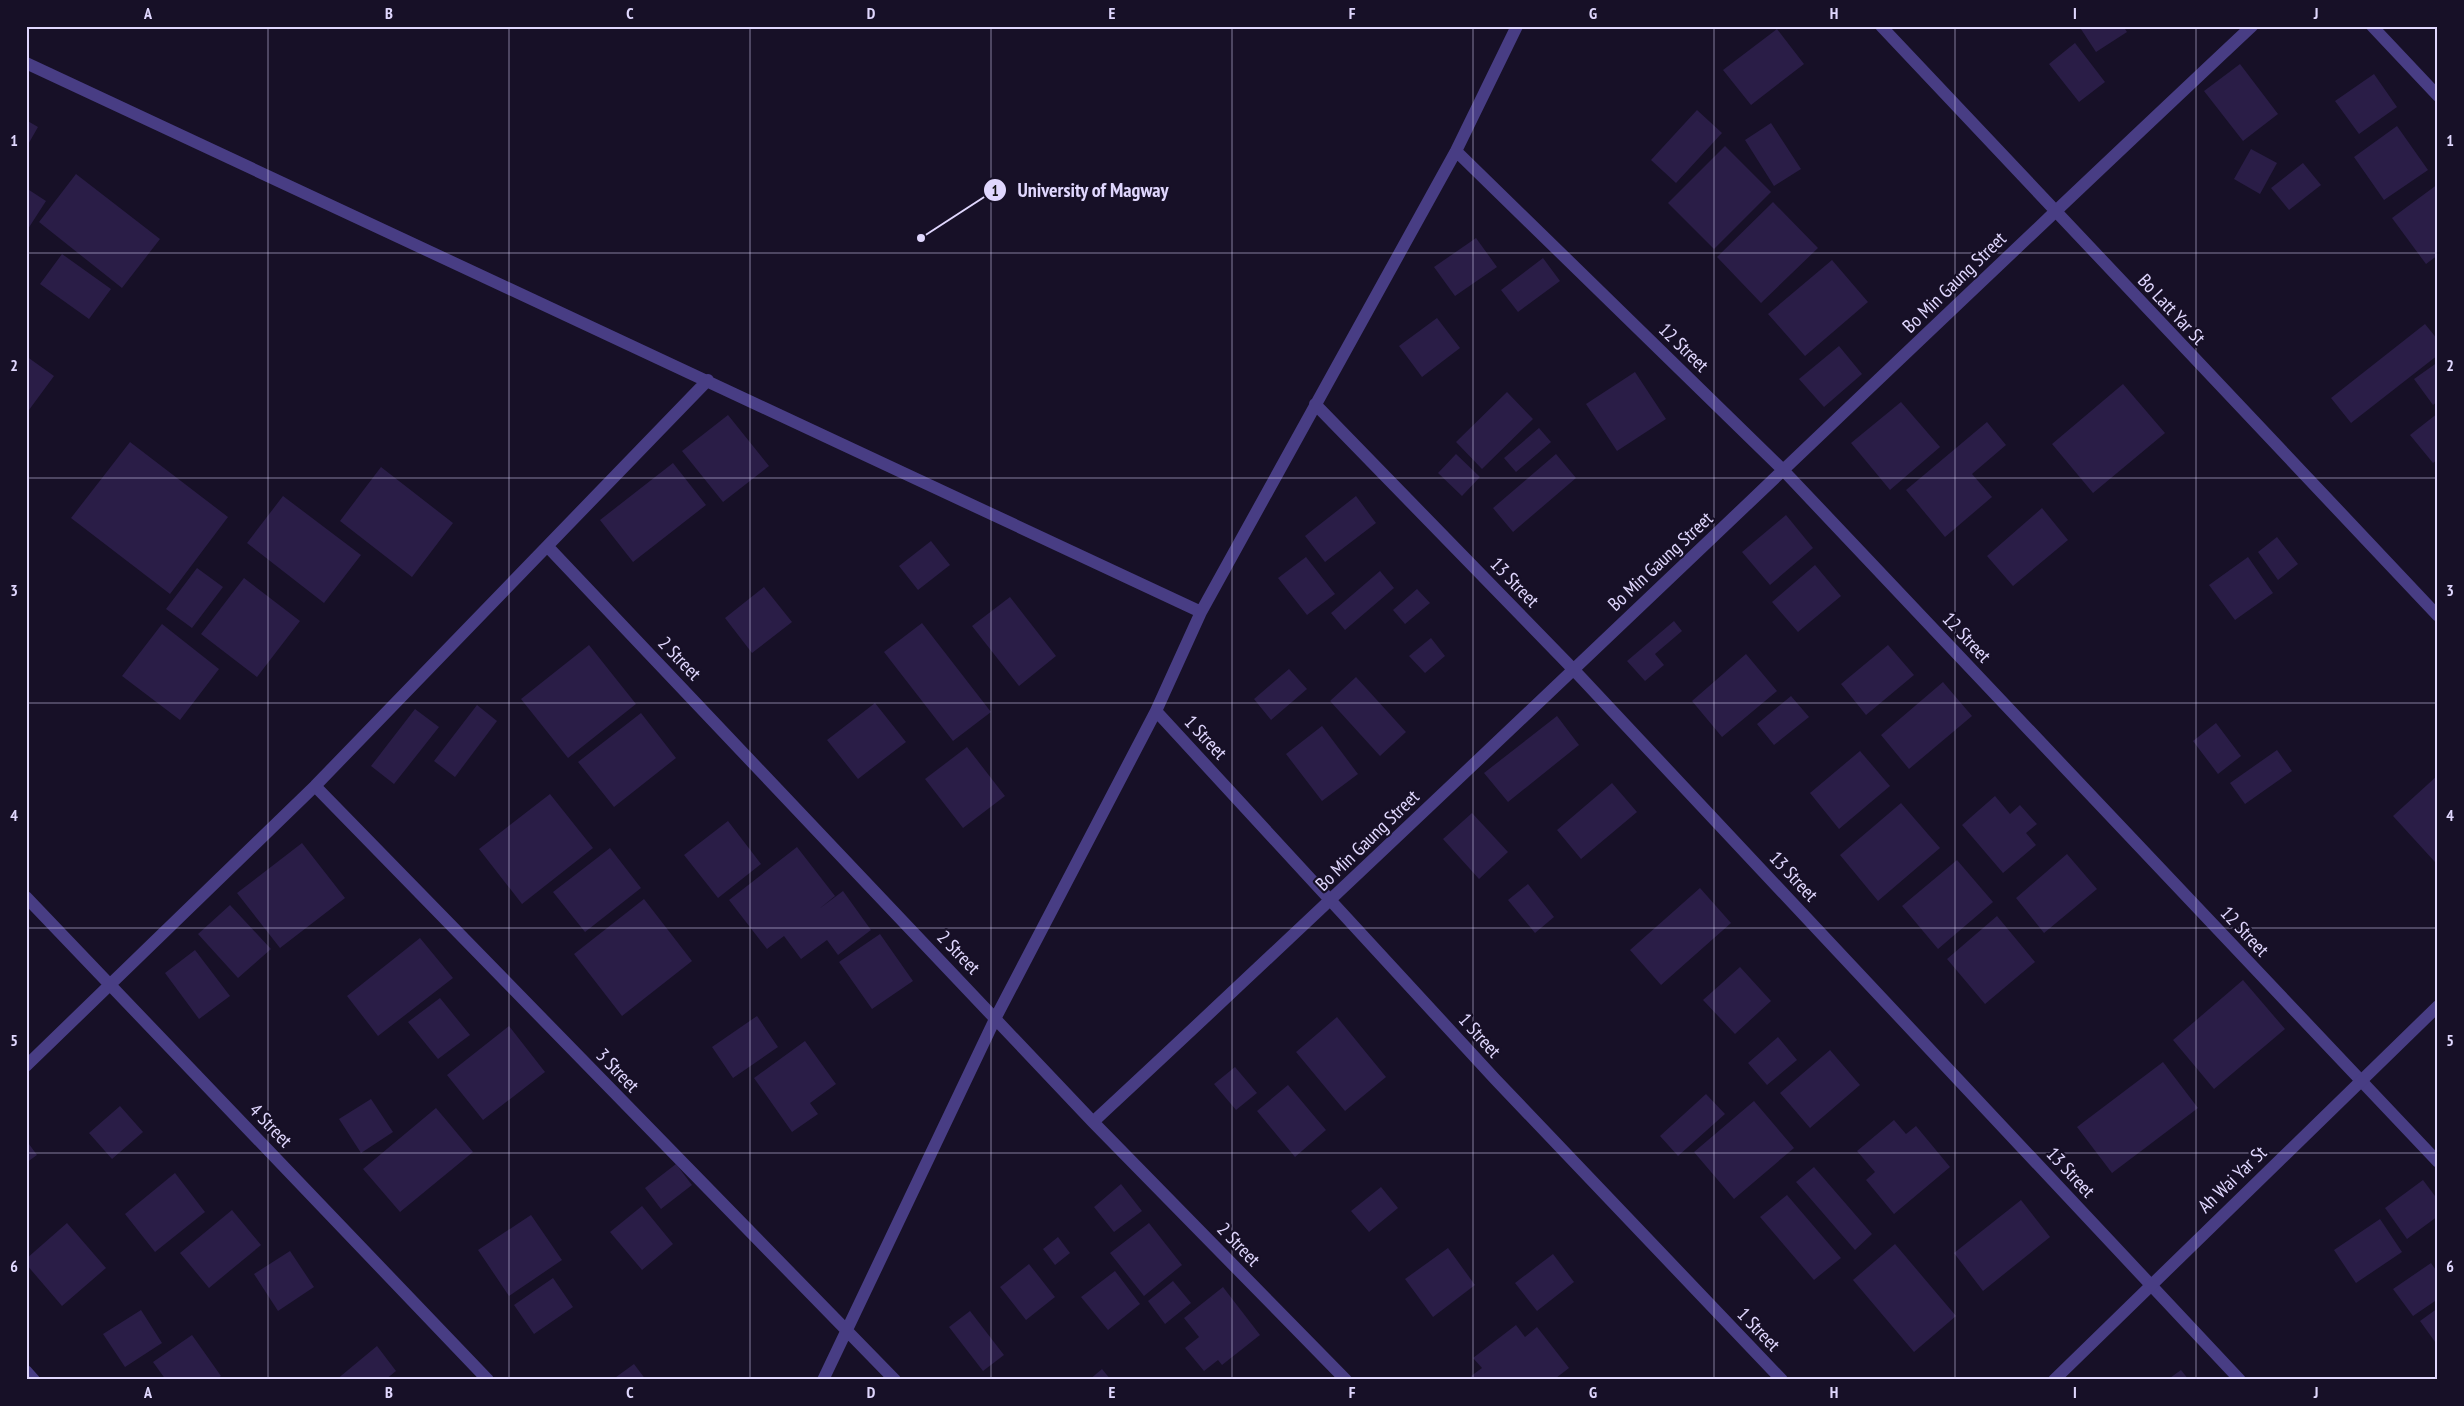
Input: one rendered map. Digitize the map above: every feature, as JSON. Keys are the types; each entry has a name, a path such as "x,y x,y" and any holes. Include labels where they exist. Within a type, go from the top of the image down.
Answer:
{"street":[{"path":"823,1380 996,1017 1156,711 1201,612 1456,151 1517,26"},
{"name":"Bo Latt Yar St","path":"1880,26 2438,616"},
{"name":"Bo Min Gaung Street","path":"1093,1122 1332,900 1573,668 2252,26"},
{"path":"2372,26 2438,96"},
{"path":"26,63 1201,612"},
{"name":"12 Street","path":"1456,151 1783,470 2438,1162"},
{"path":"26,1066 314,786 708,380"},
{"name":"13 Street","path":"1315,404 1573,668 2240,1380"},
{"name":"2 Street","path":"548,547 996,1017 1093,1122 1346,1380"},
{"name":"1 Street","path":"1156,711 1495,1079 1782,1380"},
{"name":"3 Street","path":"314,786 895,1380"},
{"name":"4 Street","path":"26,897 488,1380"},
{"name":"Ah Wai Yar St","path":"2054,1380 2150,1284 2438,1006"},
{"path":"26,1371 34,1380"}],"building":[{"path":"2079,26 2123,26 2127,32 2096,52"},
{"path":"1777,29 1804,64 1751,105 1723,70"},
{"path":"2075,43 2105,82 2079,102 2049,64"},
{"path":"2240,64 2278,114 2243,141 2204,91"},
{"path":"2374,74 2397,107 2359,134 2335,101"},
{"path":"1697,110 1722,133 1676,183 1651,160"},
{"path":"26,120 38,127 26,148"},
{"path":"1771,123 1801,169 1774,186 1745,140"},
{"path":"2397,126 2428,170 2384,200 2354,157"},
{"path":"1725,146 1771,192 1714,249 1668,203"},
{"path":"2251,149 2277,163 2260,194 2234,179"},
{"path":"2303,163 2321,185 2289,210 2271,188"},
{"path":"76,174 160,239 122,288 39,222"},
{"path":"2438,184 2438,255 2426,264 2392,218"},
{"path":"26,188 46,201 26,232"},
{"path":"1773,202 1818,248 1761,303 1717,257"},
{"path":"1476,238 1497,267 1455,296 1434,267"},
{"path":"62,254 111,289 89,319 40,284"},
{"path":"1543,258 1560,281 1518,312 1501,290"},
{"path":"1832,260 1868,302 1805,356 1768,314"},
{"path":"1437,318 1460,348 1422,377 1399,346"},
{"path":"2425,324 2438,340 2438,355 2351,423 2331,398"},
{"path":"1839,346 1862,374 1824,407 1799,379"},
{"path":"26,356 54,376 26,414"},
{"path":"2438,362 2438,401 2433,405 2414,379"},
{"path":"1635,372 1666,419 1617,451 1586,404"},
{"path":"2123,384 2165,433 2093,493 2052,444"},
{"path":"1507,392 1533,419 1482,469 1456,442"},
{"path":"1901,402 1940,447 1890,490 1851,443"},
{"path":"2438,413 2438,459 2433,463 2410,435"},
{"path":"728,415 769,466 723,502 682,451"},
{"path":"1987,422 2006,445 1972,474 1992,497 1945,537 1906,490"},
{"path":"1539,428 1551,442 1516,472 1504,458"},
{"path":"130,442 228,517 170,594 71,518"},
{"path":"1456,454 1480,477 1462,496 1438,473"},
{"path":"1556,454 1576,478 1513,532 1493,508"},
{"path":"673,463 706,505 633,562 600,520"},
{"path":"381,467 453,523 412,577 340,521"},
{"path":"283,496 361,555 324,603 247,543"},
{"path":"1356,496 1376,523 1325,562 1305,536"},
{"path":"2042,508 2068,540 2013,586 1987,556"},
{"path":"1786,515 1813,548 1770,585 1742,552"},
{"path":"2277,537 2298,564 2278,580 2258,552"},
{"path":"931,541 950,565 918,590 899,566"},
{"path":"1306,557 1335,594 1307,615 1278,578"},
{"path":"2248,557 2273,593 2235,620 2209,585"},
{"path":"1815,565 1841,596 1798,632 1772,602"},
{"path":"197,568 223,587 192,628 166,609"},
{"path":"1380,571 1394,588 1345,630 1331,613"},
{"path":"244,578 300,621 257,677 201,634"},
{"path":"764,587 792,622 752,653 725,618"},
{"path":"1417,589 1430,603 1405,624 1393,610"},
{"path":"1010,597 1056,656 1019,686 972,626"},
{"path":"1674,621 1682,631 1655,654 1664,665 1645,681 1627,661"},
{"path":"922,623 991,712 953,741 884,652"},
{"path":"162,624 219,669 180,720 122,676"},
{"path":"1431,638 1445,656 1425,673 1409,656"},
{"path":"589,645 636,704 568,758 521,699"},
{"path":"1888,645 1914,675 1866,715 1841,684"},
{"path":"1746,654 1777,691 1722,737 1692,701"},
{"path":"1289,669 1307,689 1271,720 1254,699"},
{"path":"1356,677 1406,732 1380,756 1330,701"},
{"path":"1943,682 1972,716 1909,769 1881,735"},
{"path":"1791,696 1809,717 1774,745 1757,724"},
{"path":"875,703 906,742 858,779 827,740"},
{"path":"477,705 497,721 455,777 434,761"},
{"path":"415,709 439,727 394,784 371,766"},
{"path":"641,713 676,758 614,807 578,762"},
{"path":"1557,716 1579,745 1508,802 1484,773"},
{"path":"2216,723 2241,756 2218,774 2193,741"},
{"path":"1322,726 1358,774 1322,801 1286,754"},
{"path":"967,747 1005,796 963,828 925,779"},
{"path":"2277,750 2292,771 2245,804 2230,783"},
{"path":"1860,751 1890,786 1839,829 1810,793"},
{"path":"2438,775 2438,859 2435,862 2393,816"},
{"path":"1612,783 1637,812 1581,859 1557,830"},
{"path":"550,794 593,848 522,904 479,849"},
{"path":"1995,796 2010,814 2020,805 2037,824 2026,833 2036,845 2003,873 1962,825"},
{"path":"1901,803 1940,848 1878,901 1840,855"},
{"path":"1472,813 1508,852 1479,879 1443,839"},
{"path":"728,821 761,864 718,898 684,855"},
{"path":"302,843 345,898 280,948 237,893"},
{"path":"797,847 835,896 819,909 843,891 871,930 838,955 827,940 801,959 784,936 767,949 729,900"},
{"path":"610,848 641,888 585,932 553,892"},
{"path":"2067,854 2097,889 2044,933 2016,898"},
{"path":"1957,860 1993,902 1938,949 1902,906"},
{"path":"1528,884 1554,917 1535,933 1508,900"},
{"path":"1700,888 1731,923 1661,985 1630,950"},
{"path":"644,899 692,961 622,1016 574,954"},
{"path":"230,905 271,949 238,978 198,934"},
{"path":"1997,916 2035,962 1985,1004 1947,959"},
{"path":"880,934 913,981 872,1009 839,962"},
{"path":"420,938 453,978 378,1036 347,996"},
{"path":"195,950 230,996 199,1019 165,973"},
{"path":"1740,967 1771,1001 1735,1034 1703,1000"},
{"path":"2243,980 2285,1029 2214,1089 2173,1040"},
{"path":"440,998 470,1035 438,1059 408,1022"},
{"path":"757,1016 778,1047 733,1078 712,1047"},
{"path":"1337,1017 1386,1077 1345,1111 1296,1052"},
{"path":"509,1026 545,1072 483,1120 447,1075"},
{"path":"1778,1037 1797,1060 1767,1085 1748,1063"},
{"path":"805,1041 836,1084 810,1103 818,1114 792,1132 754,1078"},
{"path":"1830,1050 1860,1085 1810,1128 1780,1093"},
{"path":"2163,1062 2198,1108 2112,1173 2077,1127"},
{"path":"1235,1067 1257,1093 1236,1110 1214,1084"},
{"path":"1288,1085 1326,1130 1295,1157 1257,1111"},
{"path":"1706,1094 1725,1114 1678,1156 1660,1136"},
{"path":"371,1099 393,1132 361,1153 339,1119"},
{"path":"1754,1101 1794,1148 1734,1199 1694,1152"},
{"path":"120,1106 143,1132 112,1159 89,1133"},
{"path":"436,1108 473,1152 400,1212 363,1169"},
{"path":"1894,1120 1906,1134 1916,1126 1950,1167 1894,1214 1866,1180 1875,1172 1857,1151"},
{"path":"26,1140 37,1155 26,1163"},
{"path":"676,1164 692,1185 661,1209 645,1188"},
{"path":"1814,1167 1872,1234 1855,1250 1796,1182"},
{"path":"175,1173 205,1212 155,1252 125,1214"},
{"path":"2423,1180 2438,1200 2438,1216 2407,1239 2385,1208"},
{"path":"1121,1184 1142,1211 1114,1232 1094,1207"},
{"path":"1381,1187 1398,1208 1369,1232 1351,1211"},
{"path":"1787,1195 1841,1258 1814,1280 1760,1217"},
{"path":"2021,1200 2050,1237 1983,1291 1954,1253"},
{"path":"642,1206 673,1244 642,1270 610,1232"},
{"path":"232,1210 261,1245 209,1288 180,1253"},
{"path":"531,1215 562,1260 509,1296 478,1250"},
{"path":"2380,1219 2402,1252 2356,1283 2334,1250"},
{"path":"67,1223 106,1268 62,1306 26,1264 26,1259"},
{"path":"1149,1223 1182,1265 1144,1296 1110,1253"},
{"path":"1058,1237 1070,1253 1055,1265 1043,1249"},
{"path":"1895,1244 1956,1316 1914,1352 1853,1280"},
{"path":"1448,1248 1475,1285 1433,1317 1405,1279"},
{"path":"290,1251 314,1287 278,1311 254,1274"},
{"path":"1553,1254 1574,1282 1537,1311 1515,1283"},
{"path":"2431,1263 2438,1273 2438,1299 2413,1316 2393,1289"},
{"path":"1029,1264 1055,1297 1026,1320 1000,1287"},
{"path":"1115,1271 1140,1304 1108,1330 1081,1297"},
{"path":"553,1278 573,1307 534,1334 514,1305"},
{"path":"1173,1281 1191,1303 1165,1324 1148,1301"},
{"path":"1223,1287 1260,1335 1222,1365 1218,1360 1204,1371 1185,1348 1199,1337 1184,1318"},
{"path":"2438,1308 2438,1346 2420,1321"},
{"path":"141,1310 162,1343 125,1367 103,1334"},
{"path":"970,1311 1004,1355 983,1371 949,1327"},
{"path":"1516,1325 1525,1337 1537,1327 1569,1368 1556,1378 1557,1380 1474,1380 1471,1376 1482,1368 1473,1358"},
{"path":"192,1335 221,1376 215,1380 166,1380 153,1362"},
{"path":"377,1346 396,1371 385,1380 336,1380"},
{"path":"634,1364 646,1380 612,1380"},
{"path":"1102,1369 1111,1380 1089,1380"},
{"path":"2181,1370 2189,1380 2167,1380"}],"place":[{"name":"University of Magway","path":"921,238"}]}
